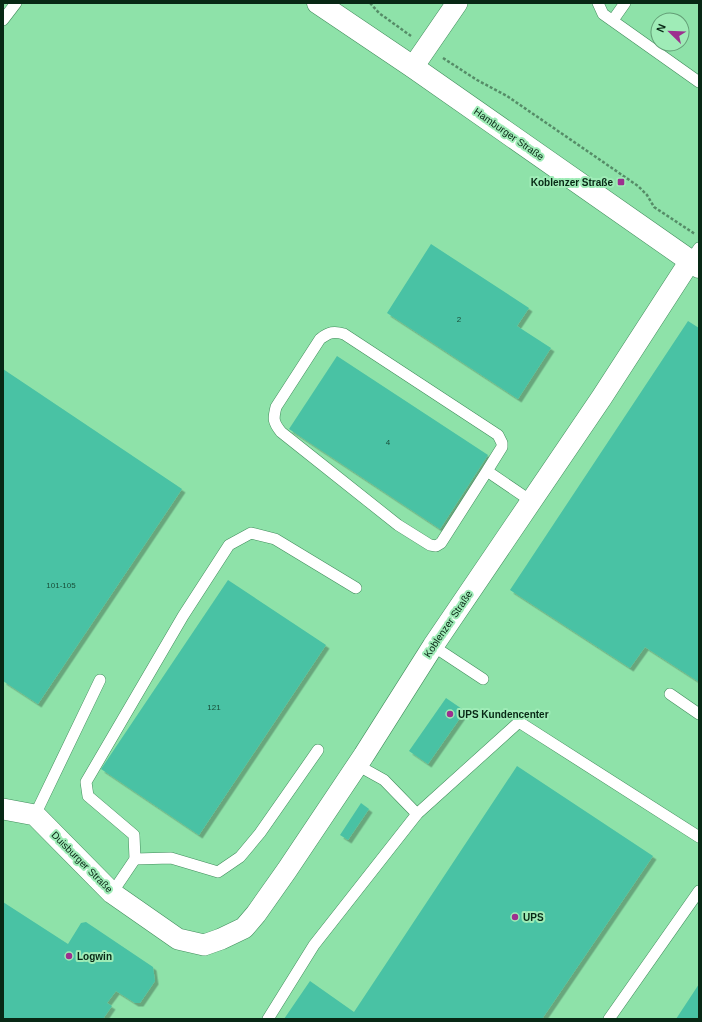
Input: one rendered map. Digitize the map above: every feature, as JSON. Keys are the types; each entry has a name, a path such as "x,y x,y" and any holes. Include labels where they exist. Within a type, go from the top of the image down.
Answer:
{"street":[{"name":"Hamburger Straße","path":"318,3 696,258"},
{"path":"413,67 457,3"},
{"name":"Koblenzer Straße","path":"178,939 204,945 244,928 256,914 357,765 433,646 696,258"},
{"path":"3,809 35,815"},
{"name":"Duisburger Straße","path":"35,815 112,893 178,939"}],"lane":[{"path":"3,20 16,3"},
{"path":"598,3 603,14 699,82"},
{"path":"612,20 625,3"},
{"path":"334,331 344,334 498,435 502,443 502,447 487,471 441,543 436,546 430,545 398,525 281,432 276,425 274,417 276,407 320,339 334,331"},
{"path":"487,471 531,501"},
{"path":"112,893 135,859 134,835 88,796 86,782 183,616 229,545 251,533 275,539 356,588"},
{"path":"433,646 483,679"},
{"path":"35,815 100,680"},
{"path":"670,694 699,714"},
{"path":"268,1019 314,945 417,814 519,722 699,837"},
{"path":"135,859 171,858 218,872 240,857 260,833 318,750"},
{"path":"357,765 384,780 417,814"},
{"path":"609,1019 699,891"}],"path":[{"path":"370,3 379,14 427,47 477,80 507,96 638,186 654,206 699,236"}],"shaded area":[{"path":"3,3 699,3 699,1019 3,1019"}],"building":[{"path":"431,244 529,308 517,326 551,348 518,399 387,313"},
{"path":"688,321 699,328 699,682 645,647 630,668 510,590"},
{"path":"337,356 488,455 440,529 289,429"},
{"path":"3,369 182,489 38,704 3,681"},
{"path":"228,580 326,645 199,835 101,769"},
{"path":"446,698 465,711 428,764 409,751"},
{"name":"UPS","path":"517,766 653,856 542,1019 284,1019 310,981 354,1012"},
{"path":"361,803 369,809 348,840 340,835"},
{"name":"Logwin","path":"3,902 68,944 81,923 86,922 153,967 155,981 140,1003 135,1003 116,991 107,1003 112,1006 103,1019 3,1019"},
{"path":"699,984 699,1019 676,1019"}],"place":[{"name":"Koblenzer Straße","path":"621,182"},
{"name":"UPS Kundencenter","path":"450,714"},
{"name":"UPS","path":"515,917"},
{"name":"Logwin","path":"69,956"}]}
